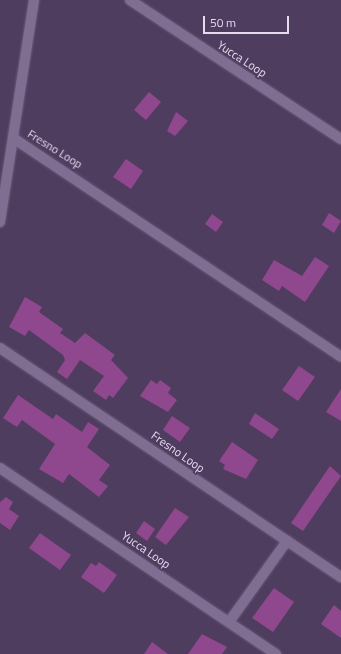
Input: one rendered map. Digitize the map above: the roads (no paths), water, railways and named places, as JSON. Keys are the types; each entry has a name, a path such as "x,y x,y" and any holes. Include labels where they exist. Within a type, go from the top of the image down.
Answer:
{"street":[{"path":"0,222 34,0"},
{"name":"Yucca Loop","path":"130,0 341,139"},
{"name":"Fresno Loop","path":"13,138 341,357"},
{"name":"Fresno Loop","path":"0,348 341,577"},
{"name":"Yucca Loop","path":"0,468 276,654"},
{"path":"229,622 286,541"}]}
